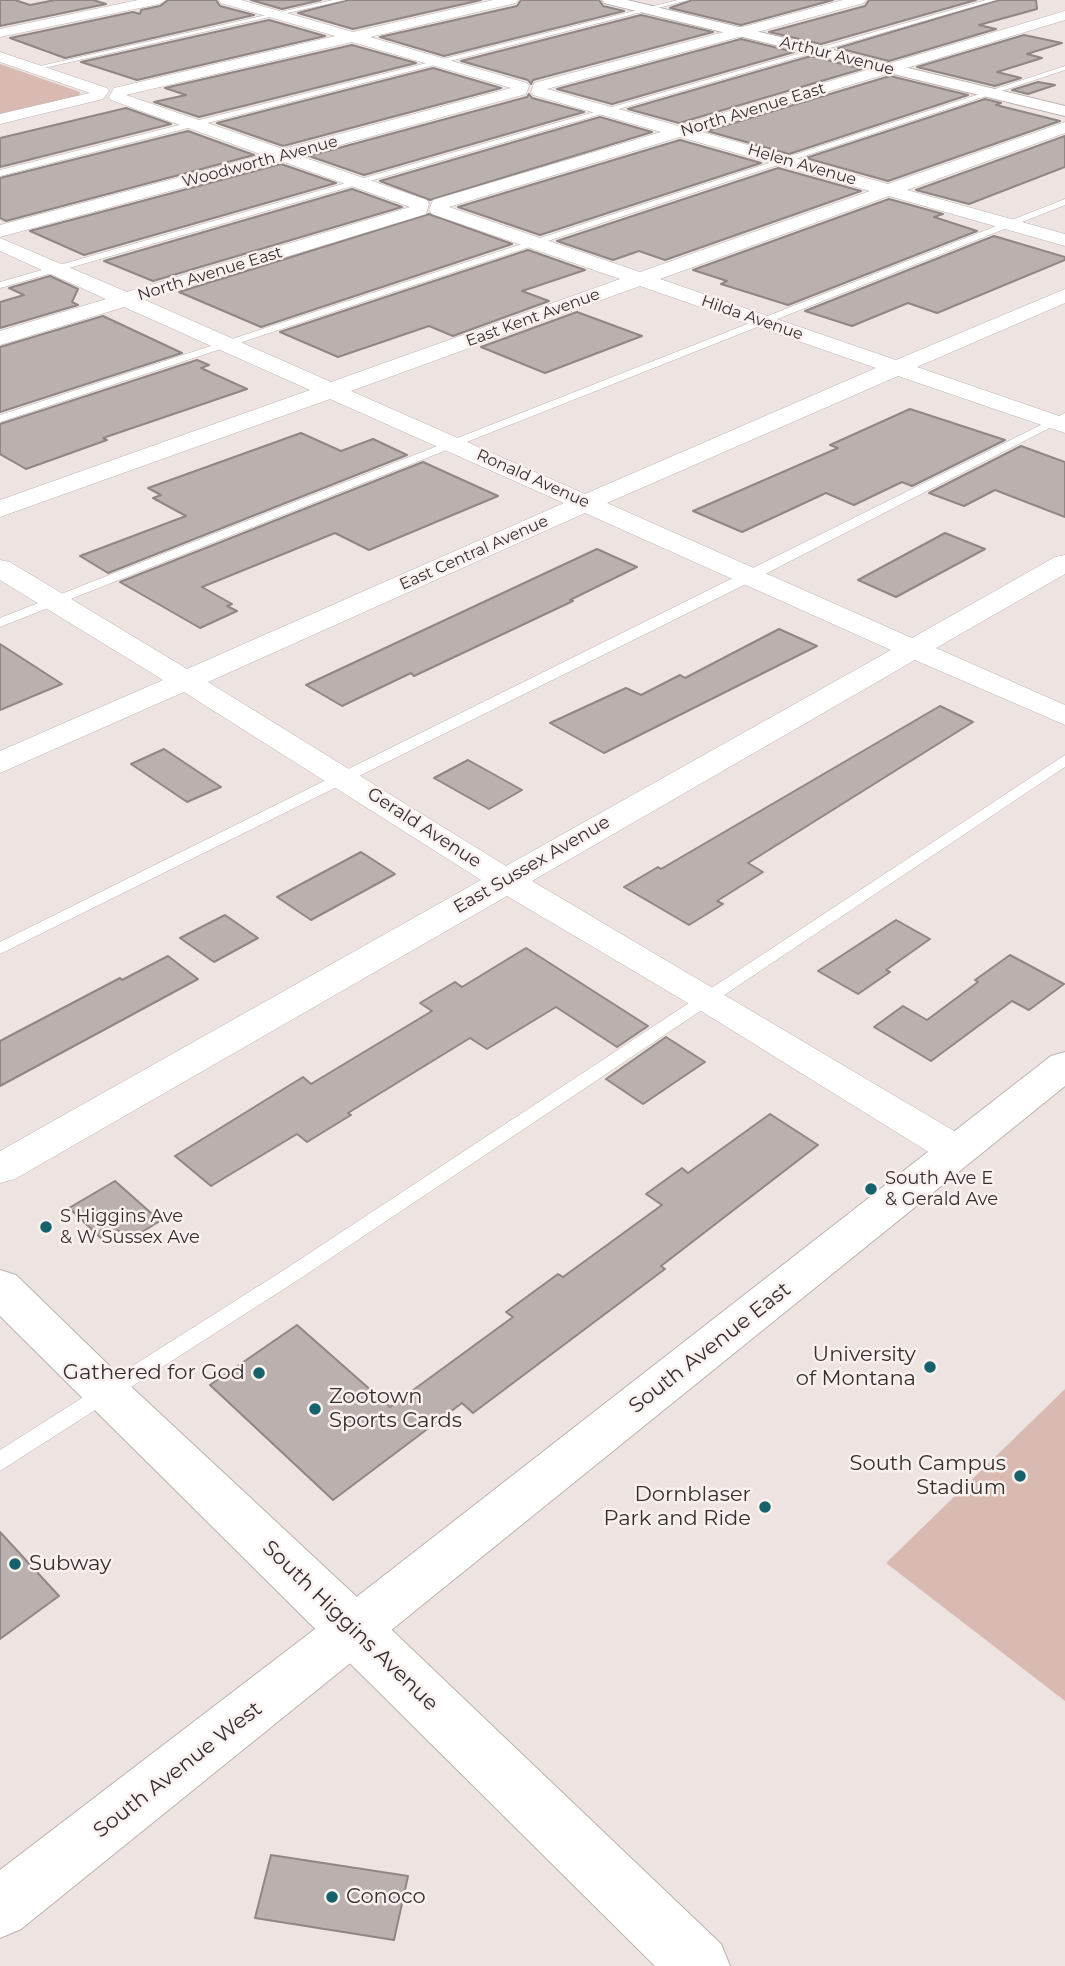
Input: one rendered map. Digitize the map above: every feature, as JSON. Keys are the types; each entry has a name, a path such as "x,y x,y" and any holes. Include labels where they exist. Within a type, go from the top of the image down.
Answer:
{"street":[{"path":"0,33 159,0"},
{"path":"226,0 441,62 520,89 540,89 859,0"},
{"path":"0,119 511,0"},
{"name":"Arthur Avenue","path":"609,0 1065,111"},
{"name":"North Avenue East","path":"0,338 1065,15"},
{"name":"Hilda Avenue","path":"0,57 898,369 1061,421"},
{"name":"Woodworth Avenue","path":"0,234 520,89"},
{"name":"Helen Avenue","path":"540,89 1065,240"},
{"name":"East Kent Avenue","path":"0,509 1065,127"},
{"name":"Ronald Avenue","path":"0,244 1065,716"},
{"name":"East Central Avenue","path":"0,763 586,503 1065,295"},
{"name":"East Sussex Avenue","path":"0,1169 1065,563"},
{"name":"Gerald Avenue","path":"0,568 57,600 184,682 347,779 505,880 706,998 957,1151"},
{"name":"South Avenue East","path":"355,1630 1065,1065"},
{"name":"South Higgins Avenue","path":"0,1287 107,1394 355,1630 699,1966"},
{"name":"South Avenue West","path":"0,1908 355,1630"}],"lane":[{"path":"35,68 342,0"},
{"path":"0,173 686,0"},
{"path":"0,285 993,0"},
{"path":"0,419 1065,68"},
{"path":"0,623 1065,202"},
{"path":"0,949 347,779 1061,421"},
{"path":"0,1462 294,1273 1065,760"}],"shaded area":[{"path":"0,64 80,92 79,96 0,115"},
{"name":"South Campus Stadium","path":"1065,1389 1065,1701 886,1563"}],"building":[{"path":"0,0 15,0 30,5 55,0 93,0 106,4 0,26"},
{"path":"168,0 216,0 220,6 254,15 65,58 10,38 133,12 140,14 141,10 160,6"},
{"path":"251,0 321,0 282,9"},
{"path":"348,0 481,0 353,29 298,13"},
{"path":"521,0 599,0 603,6 624,11 444,56 380,37 517,6"},
{"path":"692,0 833,0 741,25 670,8"},
{"path":"869,0 976,0 821,44 769,32 865,6"},
{"path":"999,0 1036,0 1037,9 979,25 996,29 889,61 838,48"},
{"path":"641,15 713,32 533,80 531,84 528,80 461,61"},
{"path":"269,20 325,36 137,80 81,62"},
{"path":"1024,35 1062,43 1027,54 1042,58 997,72 1021,78 995,86 917,67"},
{"path":"741,39 794,52 612,104 557,89"},
{"path":"352,45 416,63 199,117 154,102 186,95 165,88"},
{"path":"811,56 862,69 679,123 628,109"},
{"path":"433,68 501,88 283,146 217,123"},
{"path":"890,76 968,95 789,154 707,131"},
{"path":"1038,82 1055,85 1028,94 1012,90"},
{"path":"529,94 532,98 584,112 364,175 309,156 527,97"},
{"path":"985,99 1001,103 996,105 1060,121 888,181 806,158"},
{"path":"126,108 171,124 0,167 0,138"},
{"path":"600,117 652,132 430,200 380,181"},
{"path":"188,131 254,155 6,221 0,218 0,178"},
{"path":"1065,136 1065,167 969,204 916,190"},
{"path":"680,140 761,163 540,235 458,207"},
{"path":"281,164 336,183 84,255 30,231"},
{"path":"778,168 861,191 665,260 639,251 613,260 557,241"},
{"path":"352,189 402,207 153,281 104,261"},
{"path":"889,199 943,214 934,217 977,231 788,305 721,284 727,281 693,270"},
{"path":"429,214 512,244 261,327 179,292"},
{"path":"994,236 1065,257 1065,260 937,313 908,303 852,326 805,311"},
{"path":"528,250 585,270 522,291 549,301 453,336 429,326 338,357 280,332"},
{"path":"50,276 78,289 72,302 78,305 0,328 0,302 24,295 9,288"},
{"path":"577,312 642,336 545,373 481,347"},
{"path":"103,316 182,353 0,412 0,347"},
{"path":"197,360 209,365 201,368 247,389 103,438 107,440 26,469 0,454 0,424"},
{"path":"910,409 1005,440 912,486 902,482 854,505 826,493 742,532 693,511 838,448 830,445"},
{"path":"301,433 341,451 373,439 407,455 108,573 80,556 186,516 153,498 161,495 148,488"},
{"path":"1021,446 1065,462 1065,517 995,490 964,506 929,493"},
{"path":"423,462 498,496 369,550 335,533 202,587 232,604 227,606 237,611 200,628 120,582"},
{"path":"945,533 985,549 896,597 858,580"},
{"path":"597,549 637,567 570,600 573,601 414,676 411,673 342,706 306,685"},
{"path":"779,629 817,646 604,753 550,723 626,688 641,695 680,675 685,678"},
{"path":"0,644 62,684 0,710"},
{"path":"940,706 973,722 748,863 763,872 717,901 723,904 689,925 624,887 658,867 661,869"},
{"path":"164,749 221,787 187,802 131,764"},
{"path":"468,760 522,790 489,809 434,778"},
{"path":"361,852 395,874 311,920 277,897"},
{"path":"225,915 258,938 214,962 180,938"},
{"path":"896,920 930,939 858,994 818,971"},
{"path":"526,948 648,1026 617,1047 556,1007 487,1049 470,1038 348,1113 351,1115 307,1142 297,1134 211,1186 175,1156 303,1077 311,1084 432,1011 420,1003 455,982 462,987"},
{"path":"1010,955 1064,984 1029,1010 1012,1001 931,1061 874,1027 903,1006 927,1020"},
{"path":"168,956 198,979 0,1086 0,1041"},
{"path":"666,1037 705,1062 643,1104 606,1079"},
{"path":"770,1114 818,1145 661,1266 665,1269 473,1413 462,1403 333,1500 210,1385 297,1325 390,1407 513,1317 506,1312 558,1274 563,1277 662,1205 646,1194 682,1168 688,1173"},
{"path":"115,1181 160,1221 129,1240 118,1230 103,1240 69,1208"},
{"name":"Subway","path":"0,1532 59,1596 0,1639"},
{"name":"Conoco","path":"271,1855 408,1876 394,1940 255,1918"}],"place":[{"name":"South Ave E & Gerald Ave","path":"871,1189"},
{"name":"S Higgins Ave & W Sussex Ave","path":"46,1227"},
{"name":"University of Montana","path":"930,1367"},
{"name":"Gathered for God","path":"259,1373"},
{"name":"Zootown Sports Cards","path":"315,1409"},
{"name":"South Campus Stadium","path":"1020,1476"},
{"name":"Dornblaser Park and Ride","path":"765,1507"},
{"name":"Subway","path":"15,1564"},
{"name":"Conoco","path":"332,1897"}]}
